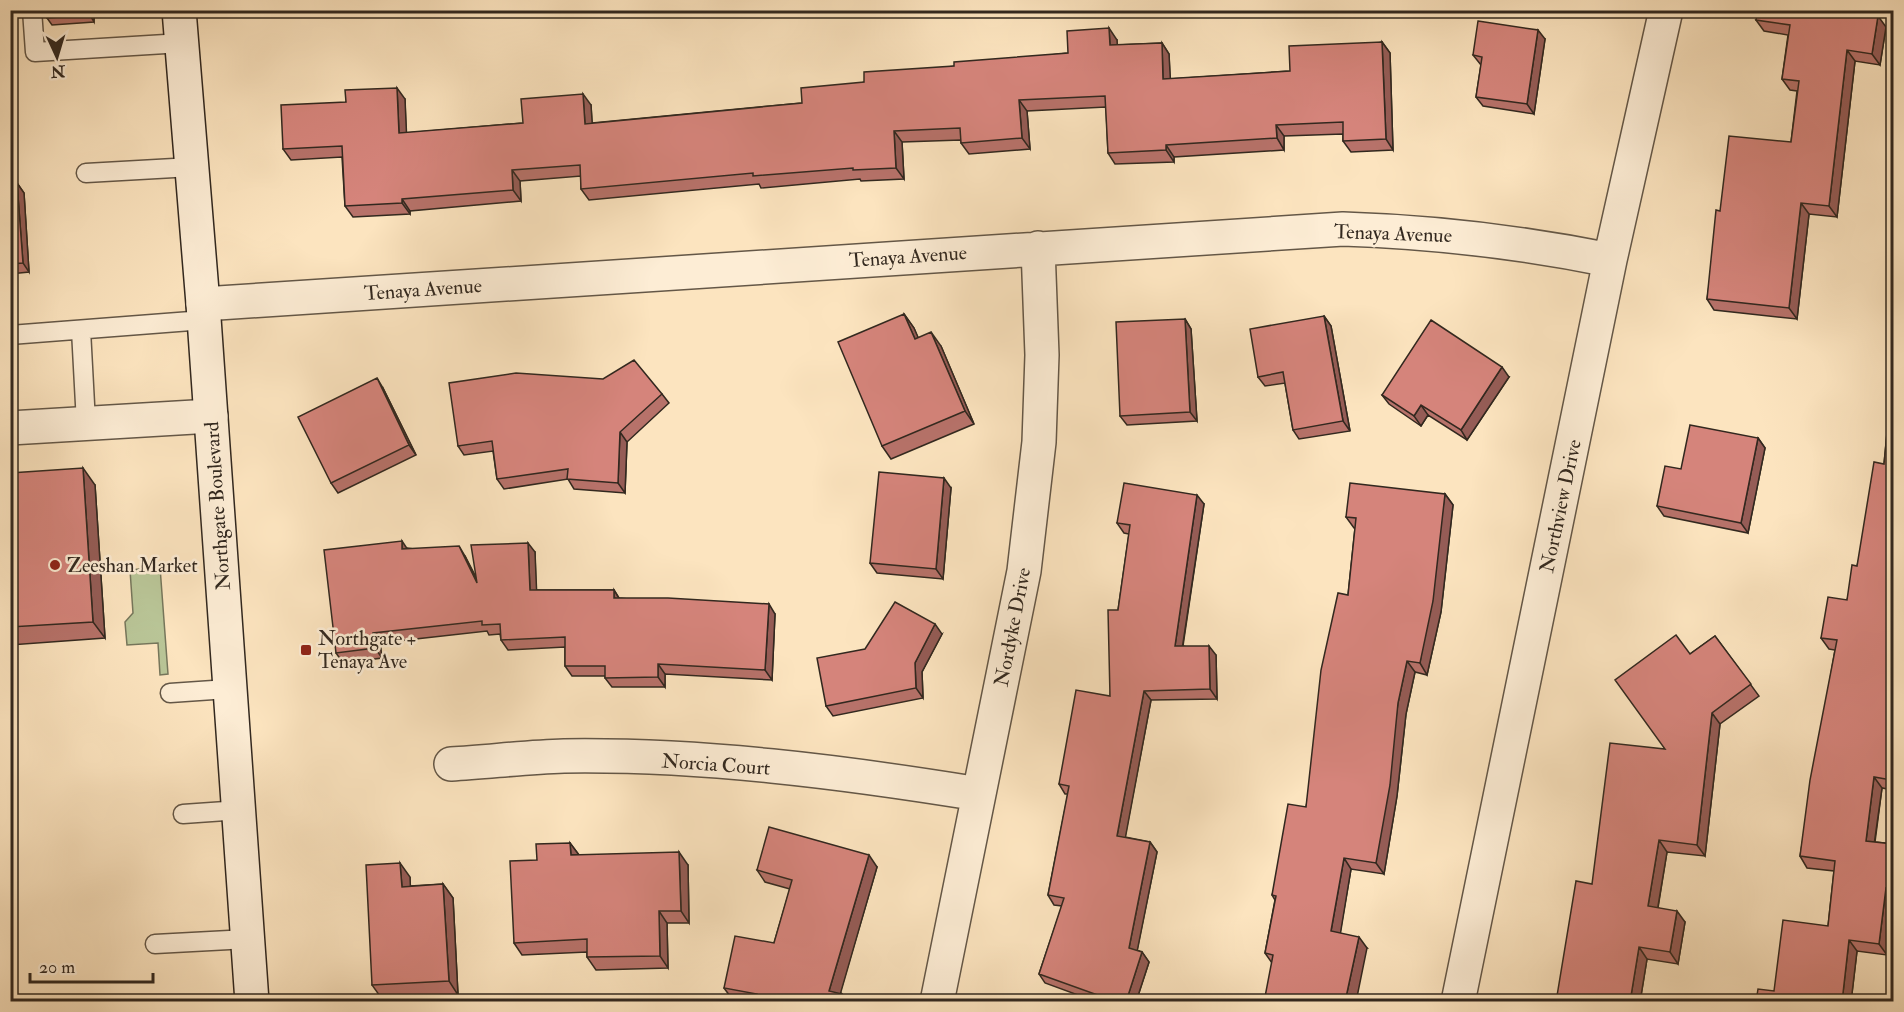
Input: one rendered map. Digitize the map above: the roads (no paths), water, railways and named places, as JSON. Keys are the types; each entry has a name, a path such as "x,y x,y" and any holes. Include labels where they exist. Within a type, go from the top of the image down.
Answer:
{"street":[{"name":"Northgate Boulevard","path":"179,10 211,416 228,689 240,810 252,1002"},
{"name":"Northview Drive","path":"1458,1002 1610,260 1666,10"},
{"name":"Tenaya Avenue","path":"203,312 1038,248 1343,229 1419,231 1510,242 1610,260"},
{"name":"Nordyke Drive","path":"937,1002 1024,571 1039,442 1042,355 1038,248"},
{"path":"10,428 211,416"},
{"name":"Norcia Court","path":"451,764 564,756 696,761 860,775 979,794"}],"lane":[{"path":"32,10 35,52 182,44"},
{"path":"86,173 192,166"},
{"path":"10,335 81,330 203,312"},
{"path":"81,330 87,423"},
{"path":"170,693 228,689"},
{"path":"183,814 240,810"},
{"path":"155,944 248,939"}],"place":[{"name":"Zeeshan Market","path":"55,565"},
{"name":"Northgate + Tenaya Ave","path":"306,650"}]}
